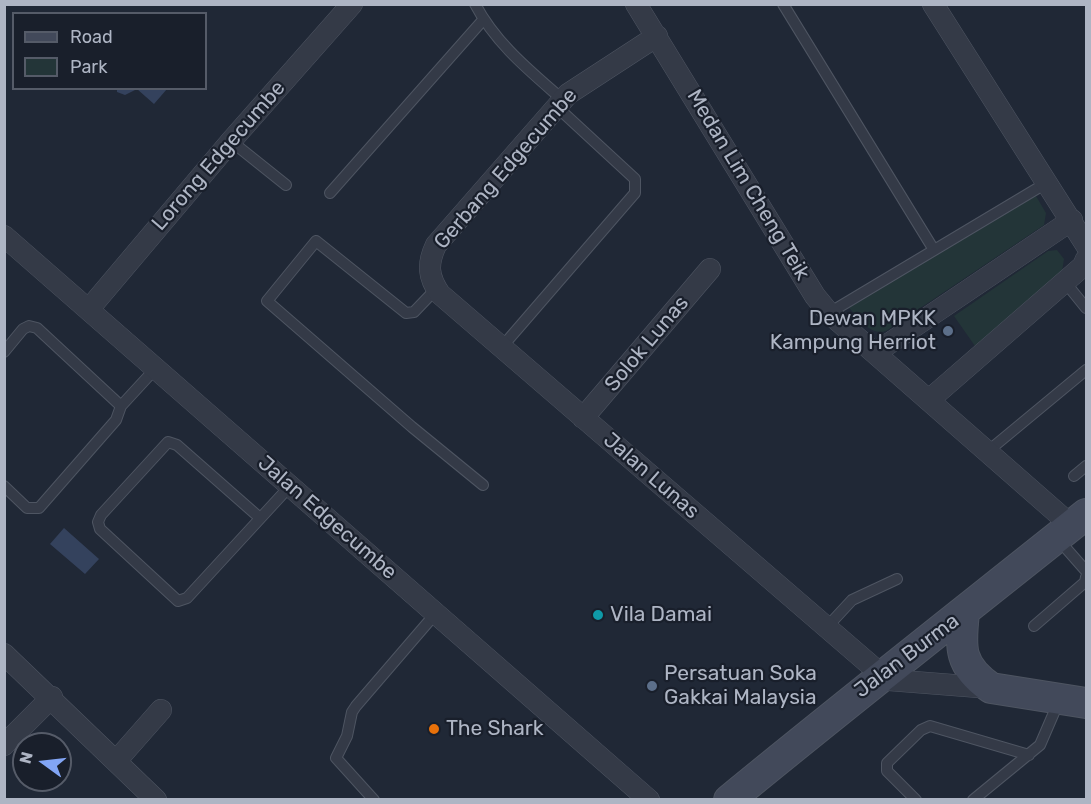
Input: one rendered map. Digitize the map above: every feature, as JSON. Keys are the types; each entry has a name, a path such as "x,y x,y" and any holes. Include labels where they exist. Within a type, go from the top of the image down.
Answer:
{"main road":[{"name":"Jalan Burma","path":"729,800 879,677 964,613 1072,526"},
{"path":"964,613 961,642 963,656 979,680 991,688 1073,701"}],"street":[{"name":"Lorong Edgecumbe","path":"88,309 231,141 352,4"},
{"name":"Medan Lim Cheng Teik","path":"636,4 815,296 829,313 1072,526"},
{"path":"929,400 1083,266 1086,246 1048,182 933,4"},
{"name":"Gerbang Edgecumbe","path":"432,280 430,258 436,245 560,103 578,86 657,36"},
{"path":"875,353 1072,220"},
{"name":"Jalan Edgecumbe","path":"5,236 649,800"},
{"name":"Solok Lunas","path":"584,418 710,269"},
{"name":"Jalan Lunas","path":"432,280 501,348 827,627 879,677"},
{"path":"4,654 117,760 156,800"},
{"path":"879,677 991,688"},
{"path":"4,746 52,698"},
{"path":"117,760 161,711"}],"lane":[{"path":"475,4 483,20 515,58 635,179 637,185 635,193 501,348"},
{"path":"783,4 934,250"},
{"path":"330,193 483,20"},
{"path":"231,141 286,185"},
{"path":"829,313 1048,182"},
{"path":"432,280 414,312 406,313 316,241 267,301 412,427 483,485"},
{"path":"1065,282 1086,308"},
{"path":"4,352 23,329 29,326 37,328 121,406"},
{"path":"4,486 27,508 39,508 116,420 121,406 156,368"},
{"path":"987,452 1086,370"},
{"path":"260,518 177,445 168,442 101,515 98,522 100,529 178,601 187,598 290,486"},
{"path":"1074,476 1086,466"},
{"path":"1072,526 1086,571"},
{"path":"1034,626 1085,582 1086,577"},
{"path":"827,627 852,600 897,579"},
{"path":"374,800 339,764 338,752 347,736 352,712 356,706 436,613"},
{"path":"974,800 1040,745 1073,701"},
{"path":"916,800 887,771 887,763 921,730 930,726 1029,755"}],"green space":[{"path":"1036,196 1046,213 1044,225 886,331 870,329 849,308"},
{"path":"1057,250 1064,259 1062,272 975,346 954,316 1048,251"}],"water":[{"path":"117,90 135,90 125,95"},
{"path":"138,90 166,90 154,104"},
{"path":"64,528 99,559 85,574 50,544"}],"place":[{"name":"Dewan MPKK Kampung Herriot","path":"948,331"},
{"name":"Vila Damai","path":"598,615"},
{"name":"Persatuan Soka Gakkai Malaysia","path":"652,686"},
{"name":"The Shark","path":"434,729"}]}
